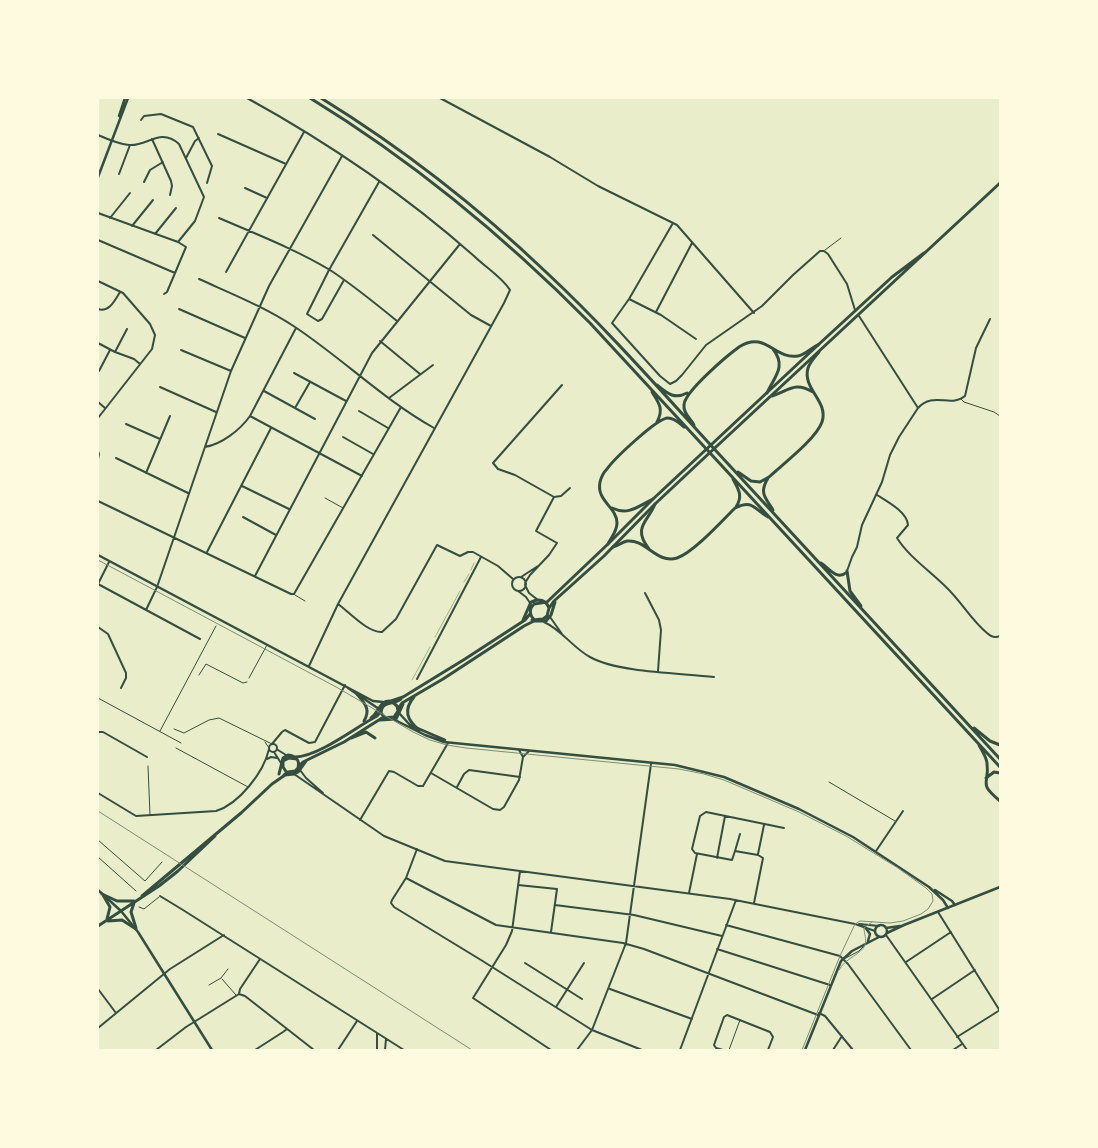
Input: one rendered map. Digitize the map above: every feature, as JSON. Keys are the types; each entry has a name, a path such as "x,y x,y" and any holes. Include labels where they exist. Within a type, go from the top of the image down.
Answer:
{"main road":[{"path":"310,98 418,170 493,231 552,285 730,474 1000,767"},
{"path":"320,98 406,155 456,194 499,229 564,289 653,382 1000,759"},
{"path":"380,710 385,718 394,720 401,704 443,680 524,626 535,620 543,619 549,613 551,604 613,547 655,504 1000,183"},
{"path":"530,606 553,595 856,310 896,274 931,248"},
{"path":"653,382 674,396 681,396 691,390 743,344 755,341 771,346 784,354 797,356 818,345"},
{"path":"767,393 778,374 779,364 778,356 771,346"},
{"path":"733,470 751,482 760,482 769,477 818,430 824,413 822,404 808,381 808,372 810,364 819,352"},
{"path":"649,387 661,406 656,422"},
{"path":"772,396 793,387 806,388 816,394"},
{"path":"691,390 685,399 684,406 686,414 695,428"},
{"path":"608,544 617,524 616,518 604,501 600,489 600,483 606,469 656,422 665,418 672,419 690,431"},
{"path":"613,547 623,542 632,542 663,558 682,555 735,508 740,500 740,494 730,474"},
{"path":"769,477 763,488 764,496 775,515"},
{"path":"609,507 620,512 627,512 653,499"},
{"path":"649,550 643,538 643,526 655,504"},
{"path":"735,508 750,504 770,518"},
{"path":"817,560 837,575 843,575 847,571"},
{"path":"847,571 850,591 863,609"},
{"path":"530,613 535,620 542,622 546,620 557,599"},
{"path":"521,622 530,606 542,601"},
{"path":"542,601 549,613"},
{"path":"282,765 287,758 304,756 322,748 371,718 385,704 403,697 466,659 526,619 530,613 530,606"},
{"path":"357,694 368,708 368,714 362,724"},
{"path":"416,695 408,706 407,714 410,721 419,730"},
{"path":"380,710 383,702 393,702"},
{"path":"393,702 398,712"},
{"path":"98,926 142,896 217,834 281,775 295,771 306,761 351,738 375,722 392,717 398,712"},
{"path":"970,725 990,741 1000,745"},
{"path":"351,738 366,732 375,738"},
{"path":"978,742 987,761 985,783 989,791 1000,801"},
{"path":"281,775 286,755 296,758"},
{"path":"296,758 299,767"},
{"path":"282,765 288,773 294,774 299,767"},
{"path":"985,778 994,772 1000,773"},
{"path":"102,894 117,901 137,900"},
{"path":"102,894 110,909 105,922"},
{"path":"136,929 131,912 137,900"},
{"path":"105,922 115,919 122,920 136,929"}],"street":[{"path":"98,177 126,98"},
{"path":"247,98 342,156 379,182 460,244 510,290 338,604 309,666"},
{"path":"440,98 605,190 677,225 754,313"},
{"path":"141,120 144,116 161,114 191,125 212,166 207,183"},
{"path":"226,272 304,132"},
{"path":"218,134 286,164"},
{"path":"98,136 130,146 159,136 176,141 203,192 204,199 196,221 178,242"},
{"path":"186,158 195,141 199,138"},
{"path":"152,139 172,186 170,195"},
{"path":"119,174 130,146"},
{"path":"146,610 157,587 216,412 245,338 259,306 342,156"},
{"path":"144,182 150,170 163,162"},
{"path":"344,280 322,319 318,321 309,316 307,312 379,182"},
{"path":"245,188 267,198"},
{"path":"110,218 130,193"},
{"path":"132,226 153,200"},
{"path":"155,234 176,208"},
{"path":"98,213 178,242 186,247 167,292 164,294"},
{"path":"219,218 290,248 330,270 397,321"},
{"path":"673,223 629,299 612,324 660,376 670,384 682,375 692,360 706,345 754,313 820,251 824,251 841,238"},
{"path":"373,235 471,315 491,326"},
{"path":"98,240 175,273"},
{"path":"656,312 692,243"},
{"path":"255,576 346,401 380,341 460,244"},
{"path":"824,251 828,254 846,284 852,304 858,315 918,408"},
{"path":"199,279 259,306 296,328 401,407 434,428"},
{"path":"98,281 120,292 150,324 154,332 153,346 98,418"},
{"path":"98,310 106,310 120,292"},
{"path":"629,299 656,312 696,339"},
{"path":"179,309 245,338"},
{"path":"961,399 966,394 976,348 990,319"},
{"path":"205,447 215,444 234,433 250,416 296,328"},
{"path":"115,352 127,329"},
{"path":"380,341 420,374"},
{"path":"98,343 110,350 134,359 140,364"},
{"path":"99,371 110,350"},
{"path":"181,350 231,371"},
{"path":"389,398 433,365"},
{"path":"294,373 346,401"},
{"path":"295,408 310,382"},
{"path":"562,385 492,464 498,470 515,475 554,497 561,496 570,488"},
{"path":"160,387 216,412"},
{"path":"264,391 315,419"},
{"path":"847,571 857,547 862,525 877,495 894,448 918,408 932,399 961,399 964,402 994,412 1000,416"},
{"path":"98,402 105,408"},
{"path":"294,594 401,407"},
{"path":"359,411 388,428"},
{"path":"146,473 170,416"},
{"path":"250,416 362,476"},
{"path":"126,424 160,439"},
{"path":"207,552 272,428"},
{"path":"343,437 373,454"},
{"path":"98,452 98,459"},
{"path":"116,458 188,493"},
{"path":"242,486 290,509"},
{"path":"877,495 900,511 908,520 908,525 897,538 899,541 946,588 973,620 992,637 1000,636"},
{"path":"518,591 522,590 528,577 549,555 557,543 536,531 554,497"},
{"path":"325,498 343,508"},
{"path":"98,501 207,552 290,594 294,594 305,601"},
{"path":"243,517 276,535"},
{"path":"338,604 357,620 380,633 395,621 437,545 460,556 470,552 481,556 514,579"},
{"path":"98,555 373,701 383,702"},
{"path":"417,679 481,556"},
{"path":"109,562 98,584 200,639"},
{"path":"514,579 524,576 540,564"},
{"path":"520,577 524,579 530,593 542,601"},
{"path":"514,579 512,585 514,589 526,597 530,606"},
{"path":"645,593 662,630 658,672"},
{"path":"549,613 565,638"},
{"path":"542,622 549,625 584,654 602,663 658,672 714,677"},
{"path":"160,732 216,626"},
{"path":"98,627 108,634 126,673 126,678 121,688"},
{"path":"250,678 267,645"},
{"path":"199,675 206,664 243,683 247,682"},
{"path":"345,685 380,710"},
{"path":"267,757 272,744 284,730 309,743 314,743 345,685"},
{"path":"98,698 181,743"},
{"path":"398,712 406,722 419,730 448,742"},
{"path":"174,729 184,733 209,720 219,718 272,744 281,753 286,755"},
{"path":"394,720 429,737 448,742 682,766 724,777 821,820 876,851 945,896 955,905"},
{"path":"98,732 106,734 147,757"},
{"path":"98,792 132,815 216,811 225,808 236,800 249,787 267,757 277,748 277,739"},
{"path":"264,741 282,765"},
{"path":"360,820 389,771 391,770 419,786 424,784 448,742"},
{"path":"176,748 249,787"},
{"path":"519,750 523,757"},
{"path":"431,773 498,810 504,807 520,777 523,757 529,751"},
{"path":"265,760 271,757 277,758"},
{"path":"577,1050 592,1030 626,944 651,763"},
{"path":"148,766 150,815"},
{"path":"299,767 306,778 325,795"},
{"path":"456,787 467,771 520,777"},
{"path":"294,774 384,836 453,862 736,900 856,924 886,928 904,925"},
{"path":"830,782 896,821"},
{"path":"876,851 902,811"},
{"path":"740,834 732,860 697,854 692,848 702,814 706,812 784,828"},
{"path":"717,858 726,816"},
{"path":"758,855 764,825"},
{"path":"98,840 146,881 162,862"},
{"path":"417,849 406,878 391,903 394,907 592,1030 642,1050"},
{"path":"734,851 758,855 763,858 754,903"},
{"path":"689,893 697,854"},
{"path":"98,857 136,891"},
{"path":"520,872 512,928 506,945 474,995 475,1000 550,1050"},
{"path":"406,878 489,922 512,928 626,944 824,1015 853,1050"},
{"path":"518,885 557,889 551,932"},
{"path":"929,887 943,900 948,908"},
{"path":"805,1050 830,985 843,958 849,952 904,925 1000,888"},
{"path":"98,890 121,911 136,929 212,1050"},
{"path":"140,907 144,909 160,896 404,1050"},
{"path":"680,1050 736,900"},
{"path":"555,905 630,914 722,936"},
{"path":"938,912 1000,1011 957,1036"},
{"path":"856,924 875,931 879,936"},
{"path":"726,925 834,953 843,958 911,1050"},
{"path":"868,942 879,926"},
{"path":"865,927 869,933 868,942"},
{"path":"886,928 886,934 967,1050"},
{"path":"906,962 952,932"},
{"path":"98,1028 164,974 224,935"},
{"path":"717,949 830,985"},
{"path":"156,1050 194,1022 238,994 260,959"},
{"path":"526,963 582,1000"},
{"path":"555,1008 584,963"},
{"path":"209,985 222,978 228,970"},
{"path":"932,999 975,970"},
{"path":"222,978 238,994 243,995 314,1050"},
{"path":"98,989 116,1013"},
{"path":"609,989 692,1019"},
{"path":"724,1050 716,1048 714,1045 724,1016 727,1015 770,1032 773,1037 768,1050"},
{"path":"729,1050 741,1020"},
{"path":"338,1050 357,1021"},
{"path":"255,1050 286,1029"},
{"path":"376,1050 377,1033"},
{"path":"833,1050 842,1035"},
{"path":"385,1050 386,1039"},
{"path":"953,1050 962,1044"}],"waterway":[{"path":"471,570 474,563"},
{"path":"464,582 469,574"},
{"path":"435,637 460,591"},
{"path":"412,680 430,647"}],"tram line":[{"path":"98,560 338,688 430,740 466,748 679,769 704,774 724,780 799,812 846,836 898,868 926,888 932,894 933,901 928,909 921,914 903,921 890,923 860,921 855,924 802,1050"},
{"path":"839,970 845,962 861,951 866,941 864,928 872,922"}],"railway":[{"path":"98,811 472,1050"}]}
